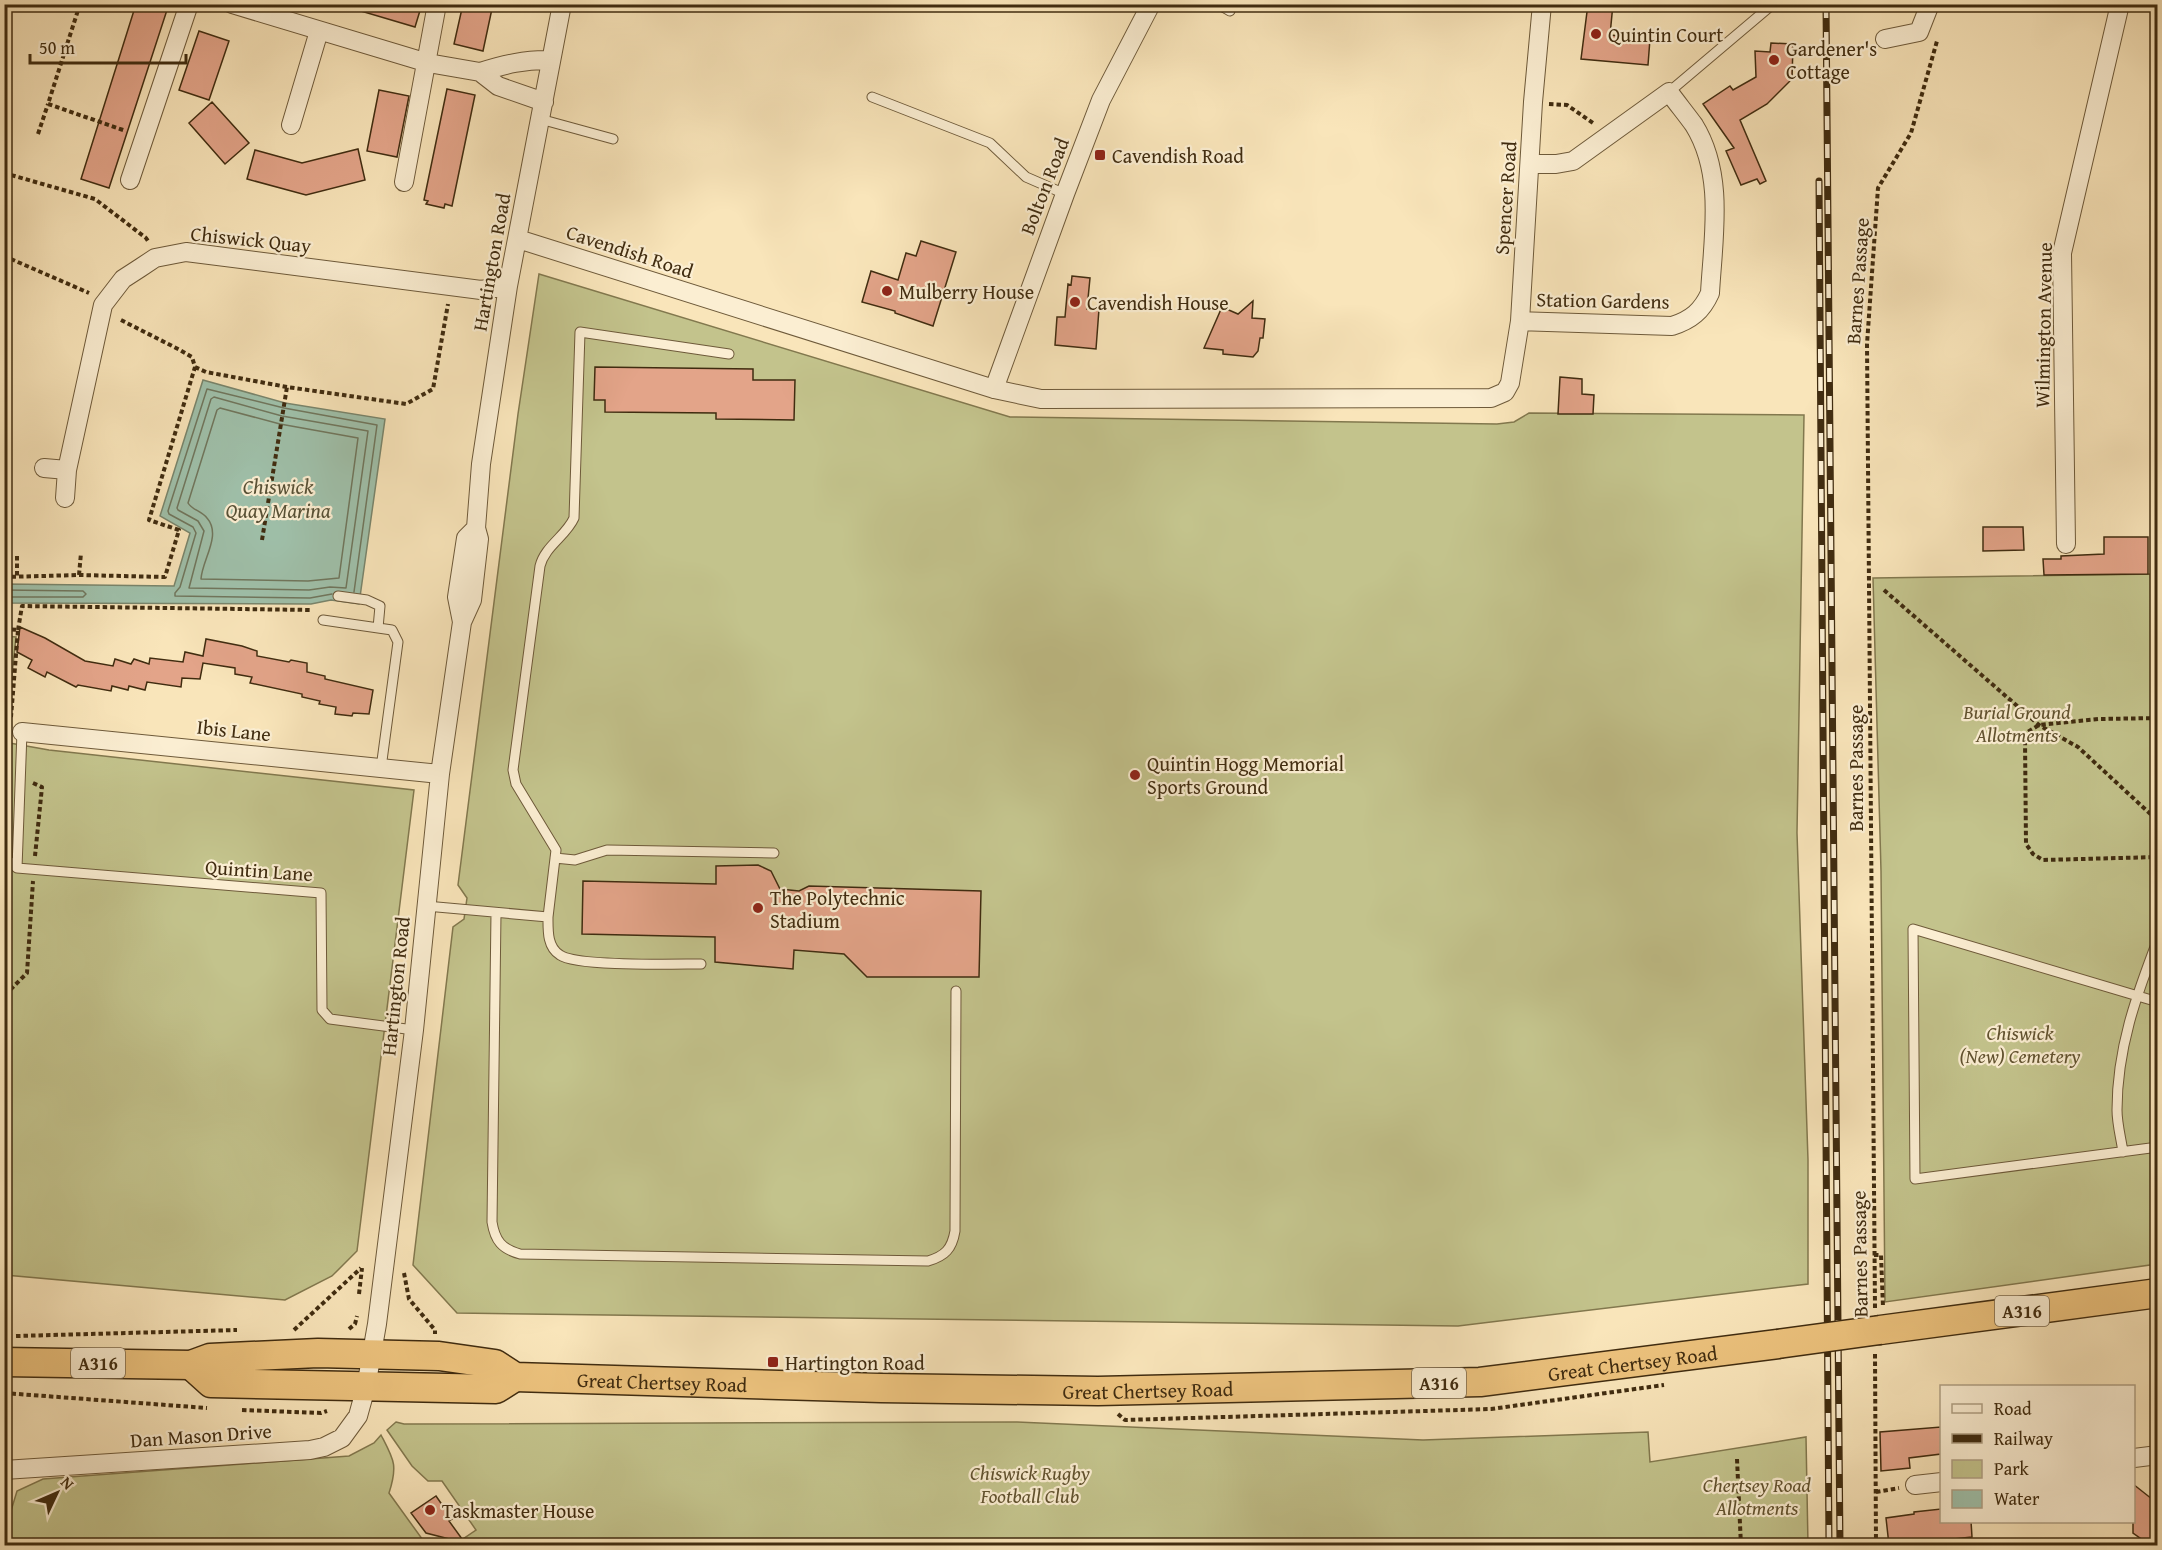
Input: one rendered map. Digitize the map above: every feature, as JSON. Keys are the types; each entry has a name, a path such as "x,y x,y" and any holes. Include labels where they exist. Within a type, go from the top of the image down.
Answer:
{"highway":[{"name":"A316","path":"1879,1324 2157,1293"},
{"name":"Great Chertsey Road","path":"372,1354 439,1356 495,1364 515,1377 881,1388 1098,1391 1480,1382 1778,1344 1879,1324"},
{"name":"A316","path":"4,1362 191,1365 210,1358 318,1353 372,1354"},
{"name":"A316","path":"191,1365 210,1383 366,1387"},
{"name":"Great Chertsey Road","path":"366,1387 496,1389 515,1377"}],"street":[{"path":"130,180 189,4"},
{"path":"232,4 428,63 480,72 535,60 551,60"},
{"path":"404,183 428,63 437,4"},
{"name":"Hartington Road","path":"372,1354 414,1030 440,774 462,622 472,600 479,539 476,528 481,464 508,286 562,4"},
{"name":"Bolton Road","path":"994,390 1101,100 1151,4"},
{"name":"Spencer Road","path":"1505,392 1510,382 1520,321 1533,102 1542,4"},
{"path":"1885,39 1919,32 1930,4"},
{"name":"Wilmington Avenue","path":"2066,544 2062,253 2120,4"},
{"path":"291,125 319,31"},
{"path":"480,72 498,86 542,110"},
{"path":"1530,164 1556,164 1573,161 1669,92"},
{"name":"Station Gardens","path":"1520,321 1672,326 1695,316 1705,305 1710,293 1715,194 1706,151 1694,126 1669,92"},
{"name":"Cavendish Road","path":"518,239 994,390 1041,399 1491,398 1505,392"},
{"name":"Chiswick Quay","path":"64,498 67,470 103,305 123,279 155,258 186,252 482,290 508,286"},
{"path":"44,468 67,470"},
{"name":"Ibis Lane","path":"22,732 440,774"},
{"name":"Dan Mason Drive","path":"4,1470 310,1450 324,1447 342,1438 360,1410 372,1354"},
{"path":"2135,1458 2157,1455"},
{"path":"1915,1485 1940,1482"}],"lane":[{"path":"1218,4 1230,11"},
{"path":"1669,92 1773,4"},
{"path":"872,97 990,143 1026,177 1065,194"},
{"path":"542,110 613,139"},
{"path":"700,964 590,962 568,959 559,955 549,941 548,917 556,850 516,784 513,770 541,559 566,531 574,518 580,332 729,354"},
{"path":"338,596 367,600 380,606 378,628"},
{"path":"323,620 392,630 398,642 381,768"},
{"path":"17,868 22,732"},
{"path":"555,858 575,860 607,850 774,853"},
{"path":"4,857 17,868"},
{"name":"Quintin Lane","path":"17,868 321,893 322,1010 330,1019 414,1030"},
{"path":"426,906 548,917"},
{"path":"496,913 492,1222 494,1235 500,1245 520,1254 928,1261 940,1258 949,1250 955,1231 956,991"},
{"path":"2157,1002 1913,929 1915,1179 2157,1147"},
{"path":"2123,1152 2117,1112 2120,1056 2136,995 2157,939"}],"path":[{"path":"38,134 80,4"},
{"name":"Barnes Passage","path":"1876,1545 1879,1324 1874,1255 1867,344 1878,188 1911,133 1939,34"},
{"path":"1533,102 1567,105 1593,123 1605,138"},
{"path":"48,104 144,137"},
{"path":"4,173 95,199 146,238 155,258"},
{"path":"4,256 88,292 103,305"},
{"path":"195,367 206,372 287,387 406,404 433,389 451,286"},
{"path":"4,577 79,575 165,577 179,530 149,520 195,367 192,357 115,317 97,327"},
{"path":"262,540 287,387"},
{"path":"79,575 81,553"},
{"path":"17,556 17,577"},
{"path":"1884,590 2040,725 2078,747 2157,821"},
{"path":"22,732 11,722 22,606 321,610 323,620"},
{"path":"4,629 18,630"},
{"path":"2157,718 2099,718 2040,725 2026,733 2025,739 2026,844 2033,854 2043,860 2157,858"},
{"path":"386,1246 401,1259 410,1299 435,1330 439,1356"},
{"path":"1874,1255 1881,1255 1879,1324"},
{"path":"293,1330 363,1266 359,1300"},
{"path":"352,1327 358,1308"},
{"path":"15,1336 88,1335 171,1330"},
{"path":"4,1393 212,1408"},
{"path":"235,1410 321,1413 333,1409"},
{"path":"1737,1459 1741,1545"}],"green space":[{"name":"Quintin Hogg Memorial Sports Ground","path":"539,274 1010,417 1497,424 1514,422 1529,413 1804,415 1797,833 1808,1160 1808,1284 1458,1326 457,1313 413,1265 453,927 464,919 467,898 458,885 518,414"},
{"path":"2157,574 2157,1264 1885,1302 1881,871 1873,578"},
{"path":"4,636 16,637 5,740"},
{"path":"4,742 49,750 414,790 357,1251 332,1276 285,1300 5,1275"},
{"name":"Chiswick Rugby Football Club","path":"396,1422 404,1424 1017,1422 1423,1440 1648,1432 1650,1462 1806,1437 1808,1545 454,1545 476,1530 442,1481 428,1481 412,1466 387,1430"},
{"path":"381,1435 394,1469 389,1493 425,1543 431,1539 435,1545 10,1545 7,1524 17,1491 43,1479 349,1456 374,1443"}],"water":[{"name":"Chiswick Quay Marina","path":"203,380 285,403 385,419 359,604 331,600 311,604 5,603 5,584 174,586 190,533 160,516"}],"building":[{"path":"136,4 152,4 167,10 109,188 81,179"},
{"path":"355,4 422,4 415,27 354,9"},
{"path":"463,4 493,4 483,51 454,44"},
{"name":"Quintin Court","path":"1588,4 1613,4 1610,35 1650,39 1648,65 1581,59"},
{"path":"199,31 229,41 209,100 179,90"},
{"path":"1771,43 1793,44 1792,79 1767,104 1740,120 1766,181 1760,184 1757,179 1741,185 1726,151 1734,148 1703,104 1730,86 1733,90 1756,77 1755,51 1770,52"},
{"path":"447,89 475,95 452,206 445,204 444,208 426,204 428,201 424,200"},
{"path":"379,90 409,96 397,157 367,151"},
{"path":"212,102 249,143 225,164 189,123"},
{"path":"358,149 365,180 306,195 247,179 255,150 302,163"},
{"path":"921,241 956,252 933,326 895,313 895,311 862,302 871,271 898,280 906,253 916,256"},
{"name":"Cavendish House","path":"1072,276 1090,278 1087,309 1099,309 1096,349 1055,345 1057,317 1065,317 1068,284 1071,285"},
{"path":"1253,301 1252,318 1265,319 1263,338 1260,338 1258,351 1253,357 1223,354 1223,350 1204,348 1222,307 1238,314"},
{"path":"595,367 753,369 753,380 795,380 794,420 716,419 716,413 605,412 605,400 594,400"},
{"path":"1560,377 1582,379 1582,394 1594,395 1593,414 1558,414"},
{"path":"1983,527 2023,527 2024,550 1983,551"},
{"path":"2104,537 2148,537 2148,574 2044,575 2043,559 2104,554"},
{"path":"20,627 45,638 85,661 113,666 115,659 131,664 134,659 149,664 150,658 183,662 185,652 203,656 206,639 242,646 257,651 257,656 307,663 307,672 325,676 325,679 373,690 369,714 353,713 352,716 335,714 336,707 319,704 320,701 302,697 302,694 250,683 252,677 235,674 235,668 203,663 200,679 182,678 181,687 147,682 145,690 129,686 128,690 112,686 111,691 78,685 76,687 47,672 45,677 28,668 32,660 17,652"},
{"path":"758,865 771,871 780,889 799,891 809,886 981,891 979,977 867,977 844,954 794,950 793,969 715,962 715,937 582,934 583,881 716,884 716,866"},
{"path":"1940,1427 1940,1454 1909,1458 1910,1468 1881,1471 1880,1432"},
{"path":"2135,1486 2157,1503 2157,1536 2150,1545 2133,1533"},
{"name":"Taskmaster House","path":"436,1496 452,1519 449,1521 465,1543 426,1533 411,1513"},
{"path":"1940,1509 1940,1523 1971,1523 1972,1537 1917,1543 1917,1545 1889,1545 1886,1518 1914,1514 1914,1512"}],"railway":[{"path":"1826,4 1840,1546"},
{"path":"1819,181 1829,1546"}],"place":[{"name":"Quintin Court","path":"1596,34"},
{"name":"Gardener's Cottage","path":"1774,60"},
{"name":"Cavendish Road","path":"1100,155"},
{"name":"Mulberry House","path":"887,291"},
{"name":"Cavendish House","path":"1075,302"},
{"name":"Quintin Hogg Memorial Sports Ground","path":"1135,775"},
{"name":"The Polytechnic Stadium","path":"758,908"},
{"name":"Hartington Road","path":"773,1362"},
{"name":"Taskmaster House","path":"430,1510"}],"park label":[{"name":"Burial Ground Allotments","path":"2017,722"},
{"name":"Chiswick (New) Cemetery","path":"2020,1044"},
{"name":"Chertsey Road Allotments","path":"1757,1496"}]}
